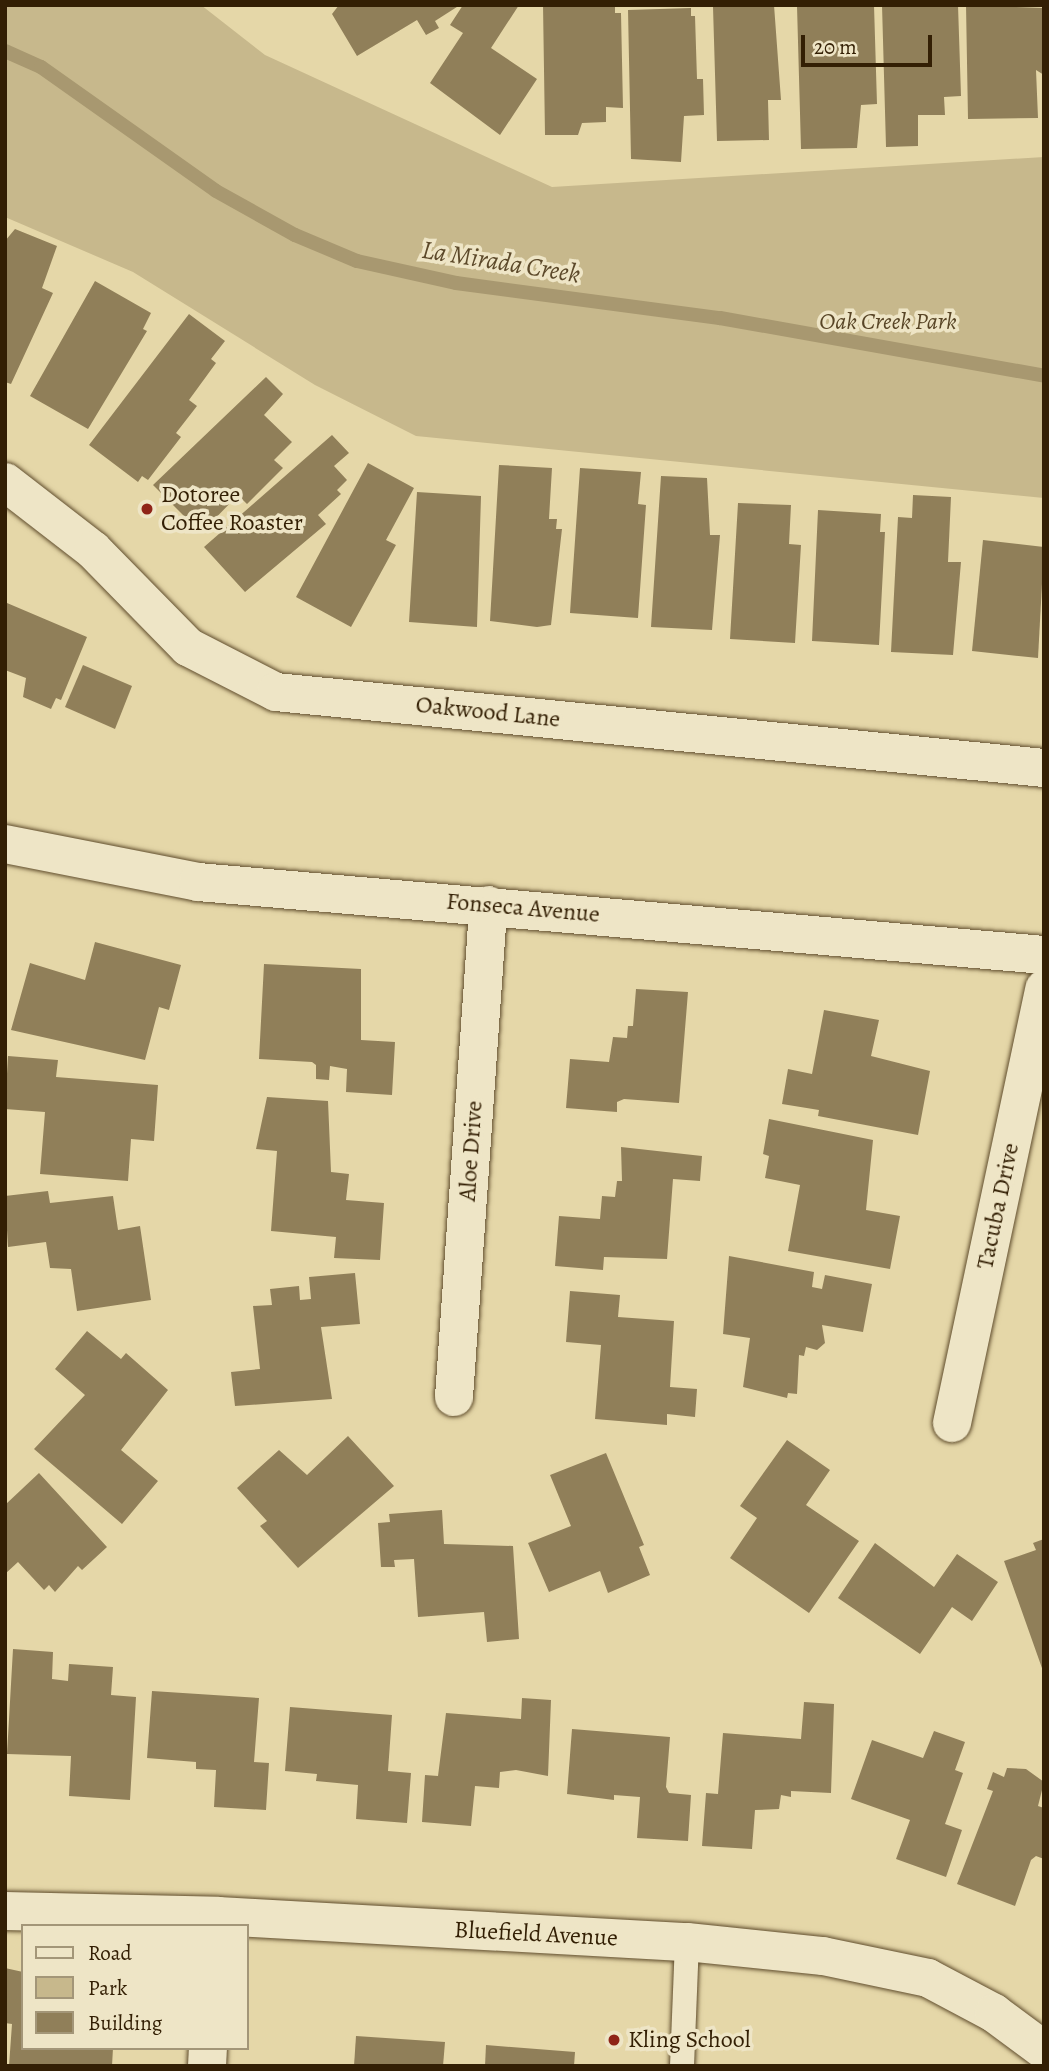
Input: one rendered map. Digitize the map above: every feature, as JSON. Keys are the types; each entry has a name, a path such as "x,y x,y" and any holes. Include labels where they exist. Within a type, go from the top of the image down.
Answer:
{"street":[{"name":"Oakwood Lane","path":"5,482 93,550 188,647 275,692 1044,768"},
{"name":"Fonseca Avenue","path":"5,844 198,882 1044,955"},
{"name":"Aloe Drive","path":"454,1397 488,905"},
{"name":"Tacuba Drive","path":"951,1423 1044,989"},
{"name":"Bluefield Avenue","path":"5,1911 687,1942 823,1956 928,1978 994,2013 1044,2050"}],"lane":[{"path":"682,2066 687,1942"}],"green space":[{"name":"Oak Creek Park","path":"5,5 201,5 265,55 552,187 1044,157 1044,498 416,436 315,385 133,272 5,217"}],"building":[{"path":"339,5 460,5 435,21 439,28 426,35 417,20 357,56 332,14"},
{"path":"463,5 519,5 491,48 537,79 500,135 430,83 463,33 450,25"},
{"path":"543,5 615,5 615,13 621,13 623,108 606,107 606,122 582,123 578,135 545,135"},
{"path":"774,5 781,100 768,100 769,140 717,141 713,7"},
{"path":"874,5 877,104 861,105 857,148 801,149 797,6"},
{"path":"882,5 958,5 961,96 944,97 945,115 918,115 918,146 886,147"},
{"path":"966,5 1044,8 1044,75 1036,70 1038,118 968,119"},
{"path":"691,8 691,16 695,16 697,79 703,79 704,115 684,116 681,162 631,159 628,10"},
{"path":"15,229 57,246 42,288 53,293 11,384 5,382 5,241"},
{"path":"95,281 151,313 143,329 147,331 88,429 30,396"},
{"path":"189,314 225,341 211,359 216,363 189,400 197,406 176,433 181,437 148,480 142,476 138,482 89,445"},
{"path":"266,377 283,394 264,415 292,442 274,460 283,468 247,504 238,495 201,533 153,485"},
{"path":"332,435 349,453 334,466 347,480 337,490 341,494 318,515 326,524 245,592 204,547"},
{"path":"368,463 414,488 386,540 396,545 351,627 296,597"},
{"path":"499,465 552,468 549,519 557,519 556,529 562,529 551,625 537,627 490,621"},
{"path":"580,468 641,472 638,504 646,505 638,618 570,613"},
{"path":"661,476 707,478 710,535 720,535 712,630 651,627"},
{"path":"417,492 481,496 477,627 409,622"},
{"path":"913,495 951,497 948,562 961,562 953,655 891,652 898,517 912,518"},
{"path":"738,503 791,505 789,544 801,545 795,643 730,639"},
{"path":"818,510 881,514 880,532 885,532 879,645 812,641"},
{"path":"983,540 1044,547 1038,658 972,651"},
{"path":"7,603 87,637 61,700 56,698 51,709 23,697 26,678 5,670"},
{"path":"83,665 132,686 115,729 65,707"},
{"path":"95,942 181,965 169,1010 159,1007 145,1060 11,1030 30,963 85,980"},
{"path":"264,964 361,969 361,1040 395,1042 392,1095 346,1092 347,1069 330,1066 329,1080 316,1079 316,1065 312,1062 259,1059"},
{"path":"636,989 688,992 679,1103 624,1099 617,1102 617,1112 566,1108 570,1059 609,1062 613,1037 627,1038 628,1026 633,1026"},
{"path":"824,1010 879,1020 871,1056 930,1071 918,1135 818,1116 819,1110 782,1104 788,1069 812,1074"},
{"path":"8,1056 58,1060 56,1077 158,1085 154,1141 131,1139 128,1181 40,1174 45,1112 5,1109"},
{"path":"267,1097 328,1101 331,1172 349,1174 346,1200 384,1203 380,1260 334,1258 336,1237 271,1231 277,1151 256,1149"},
{"path":"769,1119 873,1140 866,1210 900,1216 890,1269 788,1251 800,1185 765,1178 769,1156 763,1154"},
{"path":"621,1147 702,1156 700,1181 673,1179 667,1259 604,1257 603,1270 555,1266 559,1216 600,1219 602,1196 615,1197 617,1181 622,1181"},
{"path":"48,1191 50,1203 113,1196 118,1230 140,1226 151,1300 77,1311 71,1269 50,1268 46,1242 8,1247 5,1196"},
{"path":"729,1256 814,1272 812,1287 822,1289 825,1275 872,1284 863,1332 822,1325 825,1343 817,1350 806,1347 804,1356 799,1355 797,1394 788,1393 787,1398 743,1387 750,1338 723,1334"},
{"path":"355,1273 360,1324 321,1327 332,1399 235,1406 231,1372 260,1369 253,1306 272,1305 270,1289 299,1286 300,1300 311,1299 309,1277"},
{"path":"570,1291 620,1295 618,1317 674,1321 670,1387 697,1389 695,1417 667,1414 667,1425 595,1419 601,1345 566,1342"},
{"path":"87,1331 121,1359 126,1353 168,1390 121,1450 158,1481 122,1524 34,1449 85,1395 55,1369"},
{"path":"348,1436 394,1486 298,1568 260,1526 267,1521 237,1488 279,1450 307,1475"},
{"path":"787,1440 830,1470 806,1505 859,1541 809,1613 730,1558 757,1518 740,1506"},
{"path":"606,1453 644,1545 639,1547 650,1575 608,1593 600,1571 549,1592 528,1543 571,1526 550,1475"},
{"path":"39,1473 107,1547 82,1570 78,1566 55,1592 49,1585 44,1590 18,1562 5,1574 5,1505"},
{"path":"442,1510 444,1544 513,1546 519,1639 487,1642 484,1612 418,1617 414,1559 394,1560 395,1567 381,1567 378,1523 390,1522 389,1514"},
{"path":"1044,1539 1043,1671 1004,1561 1036,1550 1033,1543"},
{"path":"875,1543 934,1587 957,1554 998,1582 972,1621 952,1607 920,1654 838,1598"},
{"path":"13,1649 53,1652 52,1679 68,1681 69,1664 113,1667 111,1695 136,1697 130,1800 69,1796 71,1756 7,1754"},
{"path":"152,1691 259,1698 254,1762 269,1763 266,1810 214,1807 216,1770 196,1769 196,1762 147,1758"},
{"path":"522,1698 551,1700 548,1776 516,1770 500,1772 499,1788 475,1786 471,1826 422,1822 425,1775 438,1776 446,1713 521,1719"},
{"path":"804,1702 834,1704 831,1793 791,1791 791,1797 781,1795 779,1809 755,1810 752,1849 702,1846 706,1793 718,1794 723,1733 801,1739"},
{"path":"290,1707 392,1715 388,1771 411,1773 407,1823 356,1819 358,1785 316,1781 317,1774 285,1771"},
{"path":"572,1729 670,1737 666,1787 669,1793 691,1795 688,1841 637,1838 640,1797 614,1795 614,1800 567,1794"},
{"path":"934,1731 965,1742 955,1770 963,1773 945,1824 962,1830 946,1877 896,1859 910,1820 851,1799 872,1740 923,1758"},
{"path":"1007,1768 1026,1769 1044,1782 1038,1806 1044,1808 1044,1859 1036,1856 1031,1860 1015,1906 957,1884 993,1791 987,1789 993,1772 1004,1777"},
{"path":"5,1968 21,1972 21,2050 113,2050 112,2066 9,2066 12,2024 5,2023"},
{"path":"356,2036 445,2042 443,2066 354,2066"},
{"path":"486,2045 575,2052 574,2066 485,2066"}],"waterway":[{"name":"La Mirada Creek","path":"5,51 41,67 216,191 295,235 357,261 456,283 720,318 1044,376"}],"place":[{"name":"Dotoree Coffee Roaster","path":"147,509"},
{"name":"Kling School","path":"614,2040"}]}
